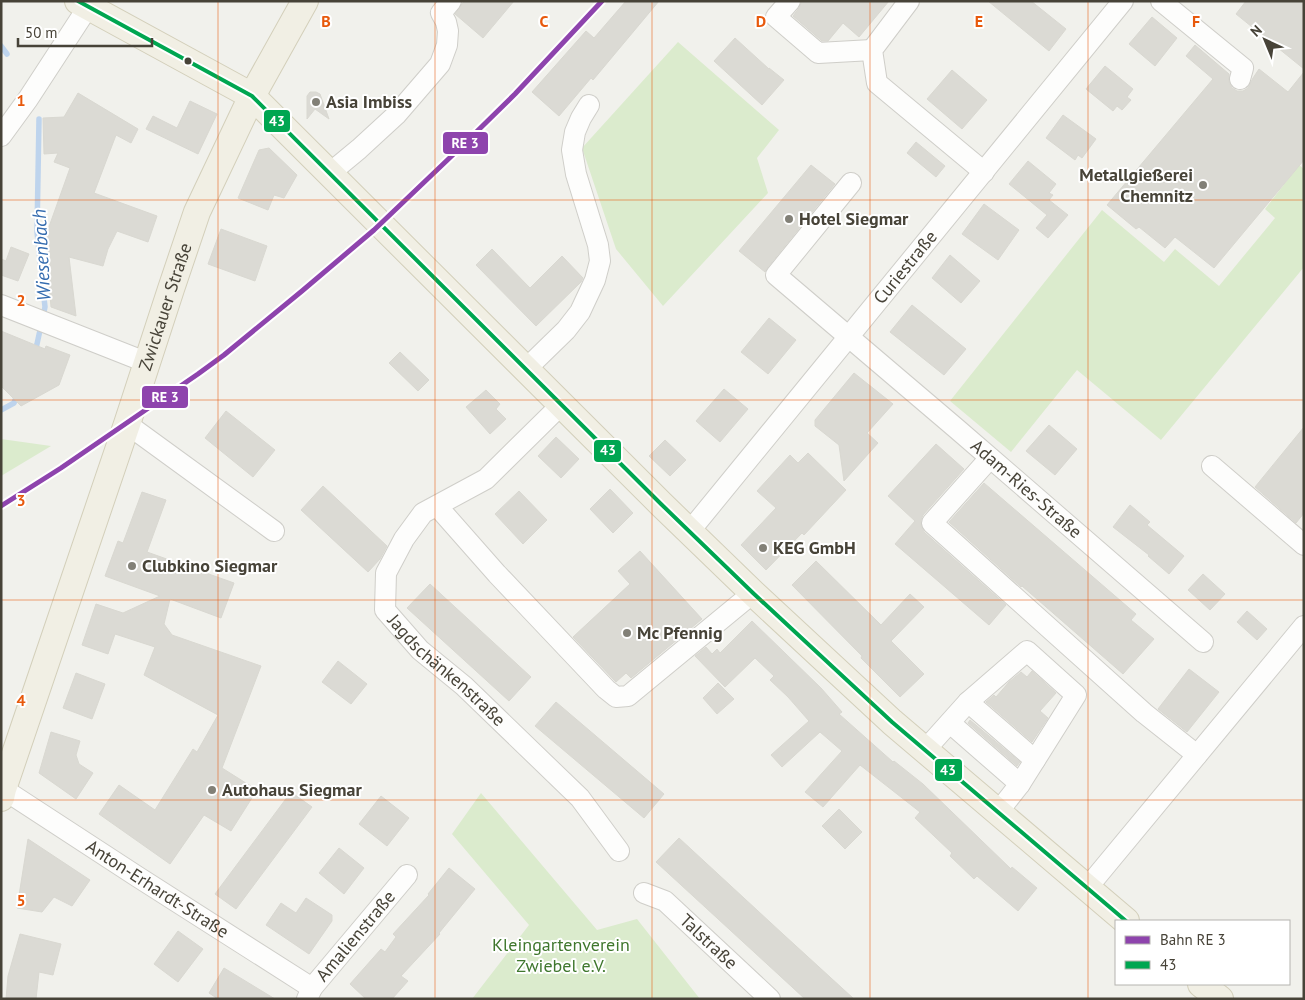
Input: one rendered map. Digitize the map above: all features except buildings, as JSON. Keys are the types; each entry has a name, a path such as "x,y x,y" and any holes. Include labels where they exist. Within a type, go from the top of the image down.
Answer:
{"main road":[{"name":"Zwickauer Straße","path":"2,793 148,363 170,289 197,212 252,96 305,1"},
{"path":"85,3 252,96 560,405 753,593 892,722 1125,920"},
{"path":"1202,985 1220,999"}],"street":[{"path":"330,174 396,115 440,64 447,45 448,30 441,13 452,1"},
{"path":"790,1 776,17 818,53 872,50"},
{"path":"908,1 872,50 877,83 984,172"},
{"name":"Curiestraße","path":"689,532 1123,1"},
{"path":"1161,1 1243,68 1240,79"},
{"path":"1,136 38,83 85,3"},
{"path":"526,369 566,330 580,312 595,280 600,261 598,244 578,181 572,150 580,118 589,105"},
{"name":"Adam-Ries-Straße","path":"852,183 776,275 1203,642"},
{"path":"1,305 148,363"},
{"name":"Jagdschänkenstraße","path":"560,405 486,480 423,513 404,539 386,573 385,610 420,650 464,686 580,798 619,851"},
{"path":"127,424 274,531"},
{"path":"990,458 932,523 1144,713 1197,755"},
{"path":"1212,466 1304,544"},
{"path":"437,506 497,574 606,689 616,697 628,696 753,593"},
{"path":"1087,888 1303,628"},
{"path":"925,750 959,713 1027,651 1076,695 1028,772 998,812"},
{"path":"959,713 1028,772"},
{"path":"959,713 1028,772"},
{"name":"Anton-Erhardt-Straße","path":"2,793 138,877 310,994"},
{"name":"Amalienstraße","path":"310,994 407,875"},
{"name":"Talstraße","path":"644,893 665,901 770,999"}],"green space":[{"path":"678,42 779,130 757,158 768,193 663,306 616,249 582,148"},
{"path":"1299,165 1304,169 1304,267 1161,440 1077,370 1011,452 950,401 1102,210 1164,262 1175,249 1219,286 1275,218 1265,209"},
{"path":"1,439 51,446 1,476"},
{"name":"Kleingartenverein Zwiebel e.V.","path":"481,793 597,930 637,919 700,999 472,999 529,925 452,834"}],"waterway":[{"name":"Wiesenbach","path":"1,46 7,54"},
{"name":"Wiesenbach","path":"35,352 45,307 37,232 39,119"},
{"name":"Wiesenbach","path":"1,410 14,403 17,395"}],"transit line":[{"name":"43","path":"78,1 252,96 661,504 753,593 892,722 1125,920"},
{"path":"1,506 61,468 198,374 302,291 374,230 460,148 515,94 602,1"}],"place":[{"name":"Asia Imbiss","path":"316,102"},
{"name":"Metallgießerei Chemnitz","path":"1203,185"},
{"name":"Hotel Siegmar","path":"789,219"},
{"name":"KEG GmbH","path":"763,548"},
{"name":"Clubkino Siegmar","path":"132,566"},
{"name":"Mc Pfennig","path":"627,633"},
{"name":"Autohaus Siegmar","path":"212,790"}]}
